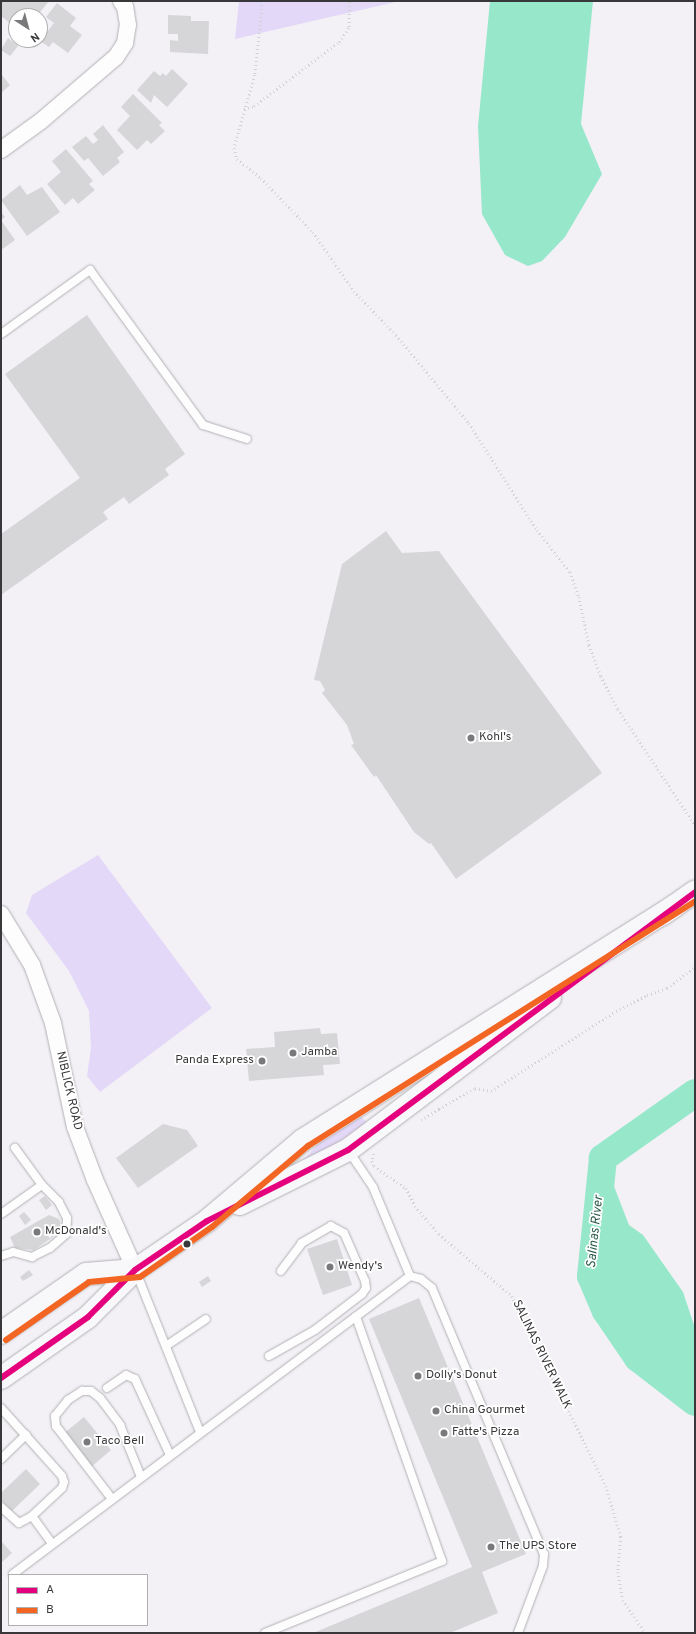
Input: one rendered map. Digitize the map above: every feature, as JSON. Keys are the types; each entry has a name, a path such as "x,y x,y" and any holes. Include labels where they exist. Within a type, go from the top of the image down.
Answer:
{"main road":[{"path":"1,1378 88,1317 135,1270 207,1221 303,1140 695,892"},
{"path":"207,1221 348,1150 674,906"},
{"path":"1,1333 86,1274 135,1270"}],"street":[{"path":"1,150 41,121 116,57 125,43 128,25 125,7 121,1"},
{"name":"NIBLICK ROAD","path":"1,914 32,965 53,1023 75,1127 95,1180 135,1270"}],"lane":[{"path":"1,334 90,270 203,425 247,440"},
{"path":"1,1256 13,1252 32,1257 50,1248 66,1234 67,1218 59,1202 42,1185 15,1148"},
{"path":"348,1150 373,1187 410,1276"},
{"path":"1,1214 42,1185"},
{"path":"269,1356 314,1330 362,1294 366,1288 365,1281 344,1233 330,1226 302,1243 281,1271"},
{"path":"135,1270 200,1432"},
{"path":"13,1574 200,1432 410,1276"},
{"path":"410,1276 421,1279 432,1288 544,1554 543,1566 518,1633"},
{"path":"265,1633 442,1561 356,1317"},
{"path":"166,1346 206,1319"},
{"path":"107,1388 126,1375 136,1378 170,1455"},
{"path":"112,1499 56,1426 55,1416 68,1400 82,1391 91,1390 100,1398 120,1425 141,1477"},
{"path":"1,1408 62,1476 64,1482 62,1488 32,1516 19,1523 1,1507"},
{"path":"1,1459 26,1436"},
{"path":"32,1516 52,1544"}],"path":[{"path":"261,1 262,9 255,75 234,148 237,159 261,178 313,232 354,291 396,335 469,423 537,530 570,572 579,597 589,645 601,676 618,709 695,825"},
{"path":"244,109 254,106 339,42 349,27 349,1"},
{"path":"416,1122 476,1088 491,1091 497,1088 616,1011 647,995 667,988 695,968"},
{"path":"429,1088 439,1109"},
{"name":"SALINAS RIVER WALK","path":"375,1152 372,1161 374,1166 406,1188 415,1206 439,1234 512,1296 606,1486 621,1536 618,1572 623,1600 645,1633"}],"shaded area":[{"path":"239,1 400,1 235,39"},
{"path":"98,855 212,1008 100,1092 87,1076 91,1048 89,1011 69,971 26,913 32,895"},
{"path":"361,1116 367,1123 291,1173 320,1142"}],"water":[{"path":"490,1 593,1 581,124 602,174 565,237 542,261 528,266 505,255 482,214 478,126"},
{"path":"603,1158 629,1225 643,1235 683,1292 695,1328 695,1402 638,1358 606,1311 591,1276"}],"building":[{"path":"1,1 49,1 43,8 8,8 8,22 1,16"},
{"path":"57,3 76,18 70,26 82,35 68,53 53,42 48,46 48,31 54,23 48,18 48,14"},
{"path":"168,15 191,16 191,21 209,21 208,54 170,52 170,40 178,41 178,34 168,34"},
{"path":"8,38 8,48 16,48 10,56 1,50"},
{"path":"172,69 188,84 167,107 154,95 151,103 137,90 154,71 160,76 163,73 166,76"},
{"path":"1,74 10,85 1,93"},
{"path":"133,94 162,123 159,125 165,131 151,144 147,140 137,150 117,130 130,116 121,107"},
{"path":"103,125 124,152 117,158 120,162 103,176 88,158 84,161 72,147 86,136 93,144 98,140 93,134"},
{"path":"66,149 93,181 89,184 95,190 78,204 73,198 65,205 47,184 61,172 52,161"},
{"path":"20,185 27,195 42,187 60,212 27,236 1,200"},
{"path":"1,212 5,217 1,220"},
{"path":"1,220 15,240 1,250"},
{"path":"87,315 185,454 165,469 169,475 129,504 124,497 103,512 108,519 1,595 1,534 80,478 5,374"},
{"path":"386,531 402,553 439,551 602,773 456,879 431,843 429,844 414,832 376,775 374,777 351,745 354,744 347,725 322,693 325,690 320,681 314,680 342,564"},
{"path":"320,1028 321,1034 337,1033 340,1064 323,1065 324,1075 249,1081 246,1049 275,1047 274,1032"},
{"path":"163,1124 187,1130 198,1146 138,1188 116,1158"},
{"path":"45,1196 52,1205 46,1210 39,1200"},
{"path":"24,1212 31,1220 25,1225 19,1216"},
{"name":"McDonald's","path":"49,1215 59,1219 61,1225 57,1234 34,1250 15,1248 10,1237"},
{"name":"Wendy's","path":"337,1239 352,1285 323,1295 307,1249"},
{"path":"29,1270 33,1275 23,1281 20,1277"},
{"path":"208,1276 211,1281 202,1287 199,1282"},
{"path":"419,1298 526,1554 482,1572 498,1613 450,1633 313,1633 472,1567 369,1319"},
{"name":"Taco Bell","path":"84,1417 111,1450 91,1467 63,1434"},
{"path":"26,1469 40,1484 12,1511 1,1500 1,1493"},
{"path":"1,1541 12,1553 1,1563"}],"waterway":[{"name":"Salinas River","path":"695,1093 603,1158 591,1276 606,1311 638,1358 695,1402"}],"transit line":[{"name":"A","path":"1,1378 88,1317 135,1270 207,1221 348,1150 695,892"},
{"name":"B","path":"6,1340 89,1282 140,1277 212,1227 308,1146 695,901"}],"place":[{"name":"Kohl's","path":"471,738"},
{"name":"Jamba","path":"293,1053"},
{"name":"Panda Express","path":"262,1061"},
{"name":"McDonald's","path":"37,1232"},
{"name":"Wendy's","path":"330,1267"},
{"name":"Dolly's Donut","path":"418,1376"},
{"name":"China Gourmet","path":"436,1411"},
{"name":"Fatte's Pizza","path":"444,1433"},
{"name":"Taco Bell","path":"87,1442"},
{"name":"The UPS Store","path":"491,1547"}]}
